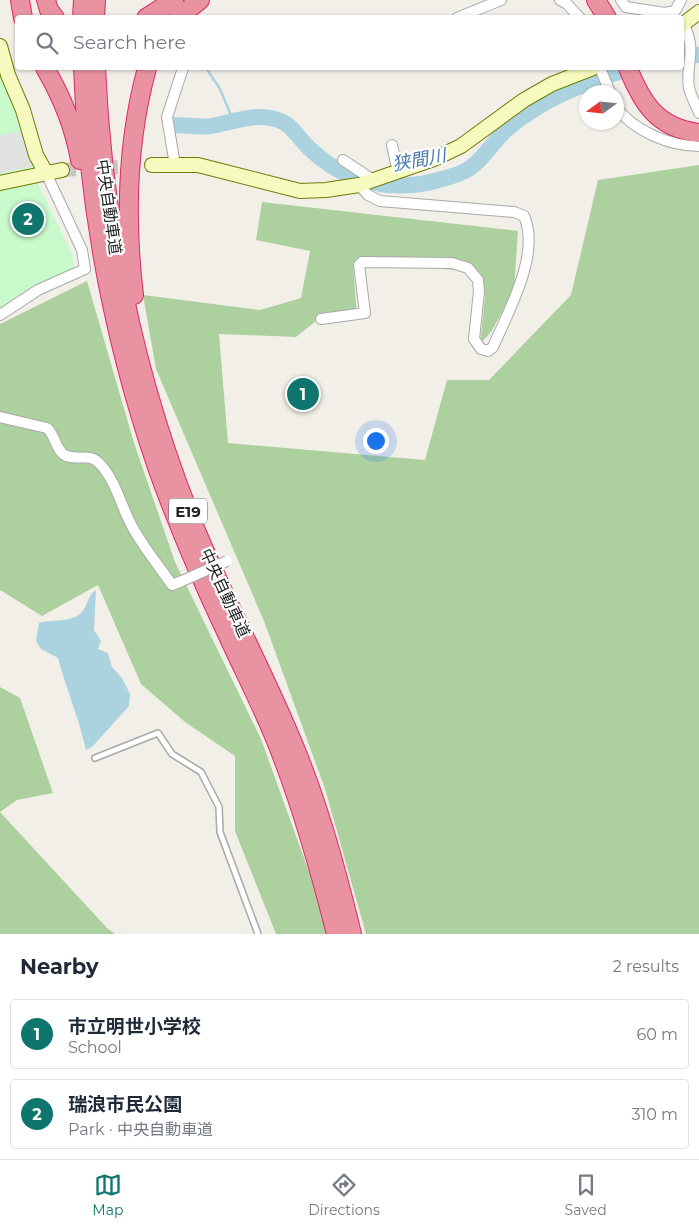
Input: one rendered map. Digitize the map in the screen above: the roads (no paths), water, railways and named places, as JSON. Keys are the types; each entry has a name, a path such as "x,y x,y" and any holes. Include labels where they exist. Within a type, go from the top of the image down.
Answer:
{"highway":[{"path":"20,0 22,15"},
{"path":"46,0 53,15"},
{"path":"82,0 82,15"},
{"path":"95,15 96,0"},
{"path":"151,15 174,0"},
{"path":"181,15 200,0"},
{"path":"596,0 605,15"},
{"path":"46,70 62,97 70,119 80,158 97,268 117,330"},
{"name":"中央自動車道","path":"83,70 89,159 98,229 117,330 159,472 225,631 283,758 318,865 336,934"},
{"name":"中央自動車道","path":"96,70 101,148 108,212 125,303 143,380 177,481 200,539 288,730 309,783 333,858 352,934"},
{"path":"147,70 134,124 130,175 130,263 142,336 157,401 180,470 177,481"},
{"path":"629,70 642,100 658,117 678,128 699,133"}],"street":[{"path":"464,15 501,0"},
{"path":"560,0 567,4 577,15"},
{"path":"621,0 626,7 664,13 675,11 681,0"},
{"path":"684,23 699,12"},
{"path":"684,27 691,37 689,87 699,114"},
{"path":"0,46 8,75 23,110 36,155 82,250 85,269 38,290 0,314"},
{"path":"175,165 166,117 182,70"},
{"path":"152,166 198,165 300,191 326,190 359,185 395,173 461,146 524,100 552,84 588,70"},
{"path":"601,70 607,85"},
{"path":"624,114 632,123 643,130 675,143 699,146"},
{"path":"392,145 395,173"},
{"path":"343,160 373,180"},
{"path":"0,183 62,170"},
{"path":"321,320 365,313 359,272 359,264 362,262 452,264 468,268 478,280 479,291 474,339 481,349 488,351 493,347 521,286 528,232 524,216 514,212 380,201 368,195 359,185"},
{"path":"0,417 47,428 51,431 62,454 67,456 87,456 97,461 109,476 139,538 172,585 227,561"}],"lane":[{"path":"95,758 158,733 172,754 201,772 218,807 220,832 258,934"}],"water":[{"path":"96,590 94,630 101,641 98,649 108,653 112,667 122,678 130,694 129,706 93,746 86,750 58,658 41,649 36,641 39,623 66,620 77,616"}],"waterway":[{"name":"狭間川","path":"684,56 699,55"},
{"path":"207,70 220,89 233,120"},
{"name":"狭間川","path":"175,125 208,127 251,118 267,117 286,124 323,160 338,170 354,177 388,185 424,183 464,172 480,160 506,130 534,109 550,100 598,79 625,70"}],"tunnel":[{"path":"62,170 152,165"}],"place":[{"name":"瑞浪市民公園","path":"28,219"},
{"name":"市立明世小学校","path":"303,394"}]}
